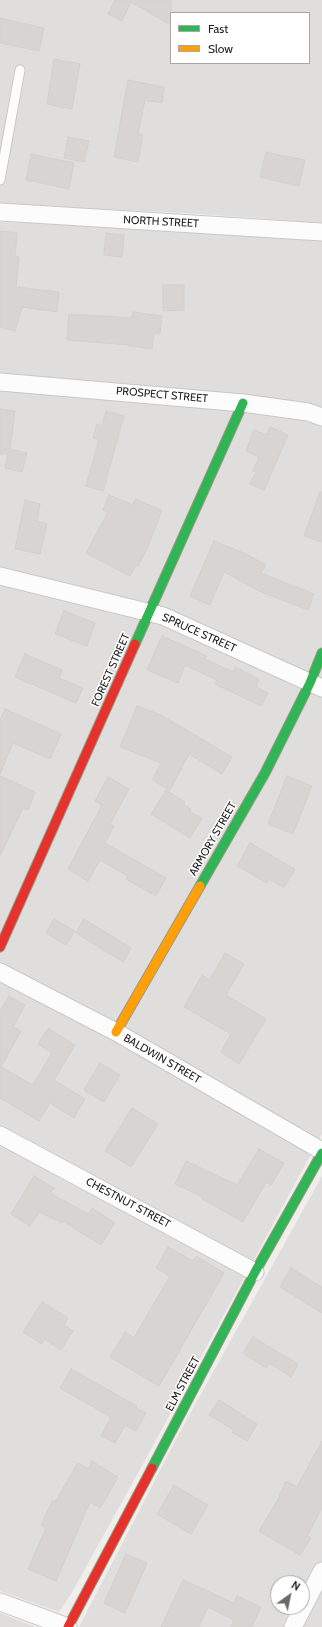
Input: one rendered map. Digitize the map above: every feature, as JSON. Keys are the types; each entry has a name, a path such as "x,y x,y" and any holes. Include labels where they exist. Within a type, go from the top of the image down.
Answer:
{"street":[{"name":"NORTH STREET","path":"0,212 322,232"},
{"name":"PROSPECT STREET","path":"0,382 243,402 308,412 322,416"},
{"name":"FOREST STREET","path":"0,947 243,402"},
{"name":"SPRUCE STREET","path":"0,576 163,616 316,685"},
{"name":"ARMORY STREET","path":"116,1032 316,685 322,653"},
{"name":"BALDWIN STREET","path":"0,972 116,1032 322,1152"},
{"name":"CHESTNUT STREET","path":"0,1134 255,1272"},
{"name":"ELM STREET","path":"68,1627 255,1272 322,1152"},
{"path":"293,1627 322,1571"},
{"path":"0,1602 68,1627"}],"lane":[{"path":"0,180 20,70"}],"shaded area":[{"path":"0,0 322,0 322,224 169,212 0,204"},
{"path":"0,222 176,228 296,236 322,241 322,1134 143,1464 71,1594 59,1612 0,1591"},
{"path":"322,1176 322,1627 79,1627 181,1430"},
{"path":"0,1613 36,1627 0,1627"}],"building":[{"path":"115,0 171,0 170,24 131,2 122,21 108,14"},
{"path":"0,18 44,28 39,51 0,43"},
{"path":"54,59 80,64 72,109 47,104"},
{"path":"128,80 164,87 162,103 145,100 138,134 143,135 138,162 114,157"},
{"path":"68,137 89,141 84,162 64,158"},
{"path":"266,152 305,160 299,186 260,177"},
{"path":"31,154 74,163 69,189 26,180"},
{"path":"0,231 17,233 15,256 19,257 16,287 59,292 57,312 22,307 15,331 0,327"},
{"path":"106,233 124,235 122,257 104,255"},
{"path":"163,285 184,285 184,310 163,311"},
{"path":"133,312 162,316 160,334 154,333 152,349 129,345 67,340 69,314 132,318"},
{"path":"0,409 15,411 10,449 27,453 22,472 5,468 8,454 0,454"},
{"path":"106,411 124,416 103,491 86,486 99,439 93,438 97,424 102,426"},
{"path":"270,427 288,435 264,490 250,484 256,472 253,471 259,457 246,451 254,430 267,435"},
{"path":"320,492 322,492 322,542 304,536"},
{"path":"109,495 133,505 135,499 162,510 147,549 138,566 136,565 130,576 86,553 108,512 103,510"},
{"path":"25,500 40,504 37,521 47,524 40,554 15,549"},
{"path":"214,541 246,554 266,565 261,573 314,594 308,610 259,591 224,572 210,605 190,596"},
{"path":"64,611 95,623 87,646 55,634"},
{"path":"162,636 207,656 205,659 233,672 235,667 259,679 256,687 268,693 261,706 215,684 217,680 185,665 178,683 147,670"},
{"path":"25,654 62,670 59,678 83,688 76,703 15,677"},
{"path":"137,706 161,715 232,757 222,774 189,754 170,790 152,780 161,763 120,747"},
{"path":"5,709 61,734 50,759 13,743 0,774 0,720"},
{"path":"0,776 35,792 28,810 23,808 0,856"},
{"path":"287,776 312,786 293,834 268,824"},
{"path":"108,777 129,789 110,824 114,826 105,843 166,878 156,896 126,879 128,876 100,860 88,881 68,869 102,805 95,801"},
{"path":"166,790 185,802 184,805 191,809 190,812 202,818 190,838 151,814"},
{"path":"250,843 295,869 284,888 269,879 267,883 237,866"},
{"path":"54,919 75,931 66,945 46,933"},
{"path":"84,919 131,948 123,962 76,933"},
{"path":"225,953 244,964 226,995 266,1019 239,1064 221,1052 231,1034 184,1007 202,975 210,980"},
{"path":"9,996 25,1005 13,1027 21,1031 1,1067 33,1085 52,1053 38,1044 48,1028 75,1045 54,1080 85,1099 74,1118 50,1103 39,1121 0,1098 0,1011"},
{"path":"100,1063 120,1075 104,1102 84,1090"},
{"path":"132,1108 158,1124 131,1167 105,1151"},
{"path":"259,1149 284,1163 271,1185 266,1182 243,1222 202,1199 203,1197 175,1184 186,1161 237,1185"},
{"path":"34,1176 54,1188 50,1193 88,1214 92,1208 115,1223 101,1245 63,1221 62,1223 39,1212 30,1226 11,1214"},
{"path":"168,1247 193,1261 196,1256 224,1273 159,1386 110,1357 125,1332 134,1338 170,1276 156,1268"},
{"path":"291,1268 322,1287 322,1313 280,1287"},
{"path":"42,1302 68,1318 64,1325 73,1331 61,1350 44,1339 42,1344 23,1332"},
{"path":"253,1337 298,1364 291,1377 269,1363 266,1368 243,1353"},
{"path":"71,1369 137,1406 136,1408 146,1413 136,1431 125,1425 115,1443 101,1436 111,1417 60,1388"},
{"path":"219,1400 257,1424 247,1441 232,1432 234,1430 209,1415"},
{"path":"322,1441 322,1508 307,1536 311,1538 300,1555 259,1531 280,1496 286,1481 297,1487"},
{"path":"92,1461 118,1477 100,1508 90,1502 56,1581 28,1569 46,1528 41,1526 52,1501 55,1502 78,1463 88,1469"},
{"path":"174,1485 208,1505 191,1534 157,1514"},
{"path":"126,1554 147,1563 125,1613 104,1603"},
{"path":"183,1580 234,1603 237,1596 261,1607 252,1627 231,1627 234,1620 208,1607 199,1627 161,1627"}],"traffic: fast":[{"path":"135,644 243,403"},
{"path":"200,886 265,773 310,683 322,653"},
{"path":"152,1468 255,1272 322,1153"}],"traffic: slow":[{"path":"116,1032 200,886"}],"traffic: jam":[{"path":"0,947 135,644"},
{"path":"68,1627 152,1468"}]}
